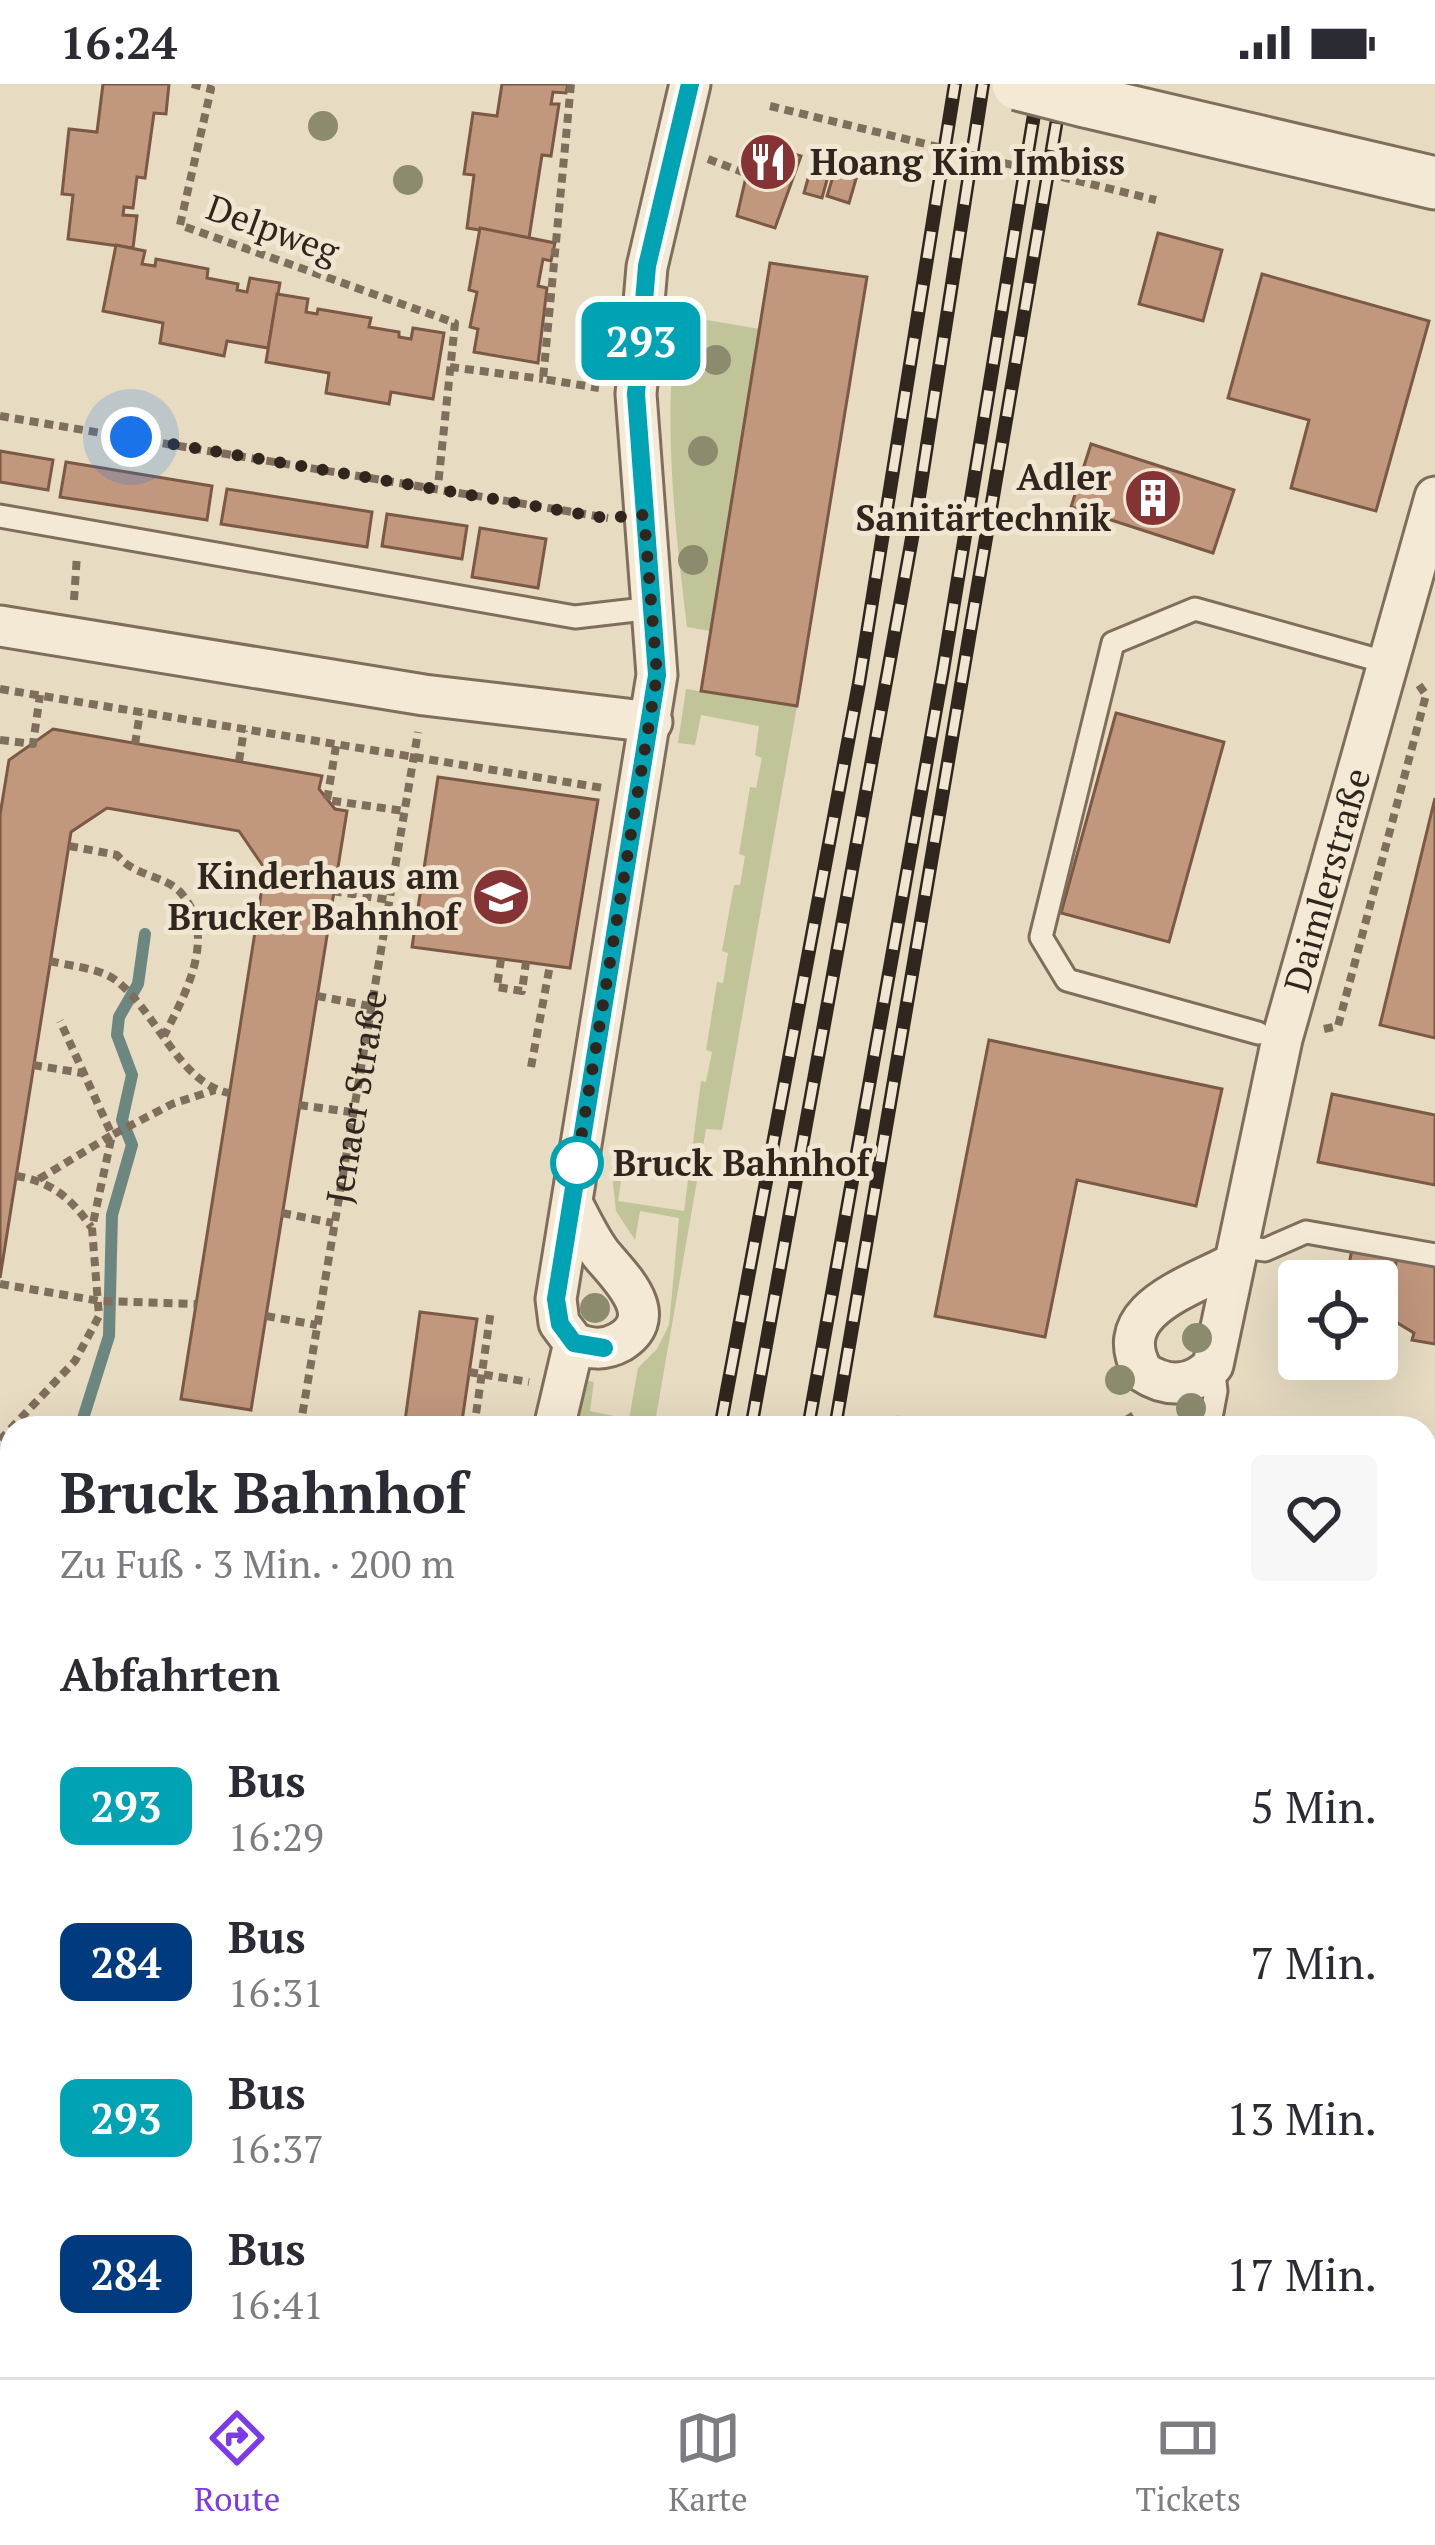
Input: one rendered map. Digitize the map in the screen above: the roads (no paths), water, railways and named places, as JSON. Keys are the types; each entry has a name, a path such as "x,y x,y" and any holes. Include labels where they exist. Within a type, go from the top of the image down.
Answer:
{"street":[{"path":"572,1203 587,1233 631,1284 638,1302 636,1322 625,1339 604,1348 574,1343 560,1324 556,1299 652,722 657,675 636,394 647,266 690,84"},
{"path":"1018,84 1435,183"},
{"name":"Daimlerstraße","path":"1213,1365 1270,1036 1435,496"},
{"path":"0,626 424,695 652,722"},
{"path":"1213,1365 1197,1380 1173,1384 1151,1378 1135,1358 1132,1335 1141,1315 1234,1255"},
{"path":"556,1416 574,1343"}],"lane":[{"path":"0,516 575,617 653,608"},
{"path":"1270,1036 1066,980 1041,938 1113,643 1195,609 1384,662"},
{"path":"1234,1255 1265,1250 1306,1232 1435,1255"},
{"name":"Daimlerstraße","path":"1211,1416 1216,1391 1213,1365"}],"waterway":[{"path":"84,1416 109,1336 112,1215 132,1145 122,1120 132,1075 117,1035 119,1017 138,984 145,934"}],"railway":[{"path":"722,1416 859,683 955,84"},
{"path":"753,1416 916,516 983,84"},
{"path":"810,1416 943,670 1039,84"},
{"path":"837,1416 1063,84"}],"place":[{"name":"Hoang Kim Imbiss","path":"768,162"},
{"name":"Adler Sanitärtechnik","path":"1153,498"},
{"name":"Kinderhaus am Brucker Bahnhof","path":"501,897"},
{"name":"Bruck Bahnhof","path":"577,1163"}]}
